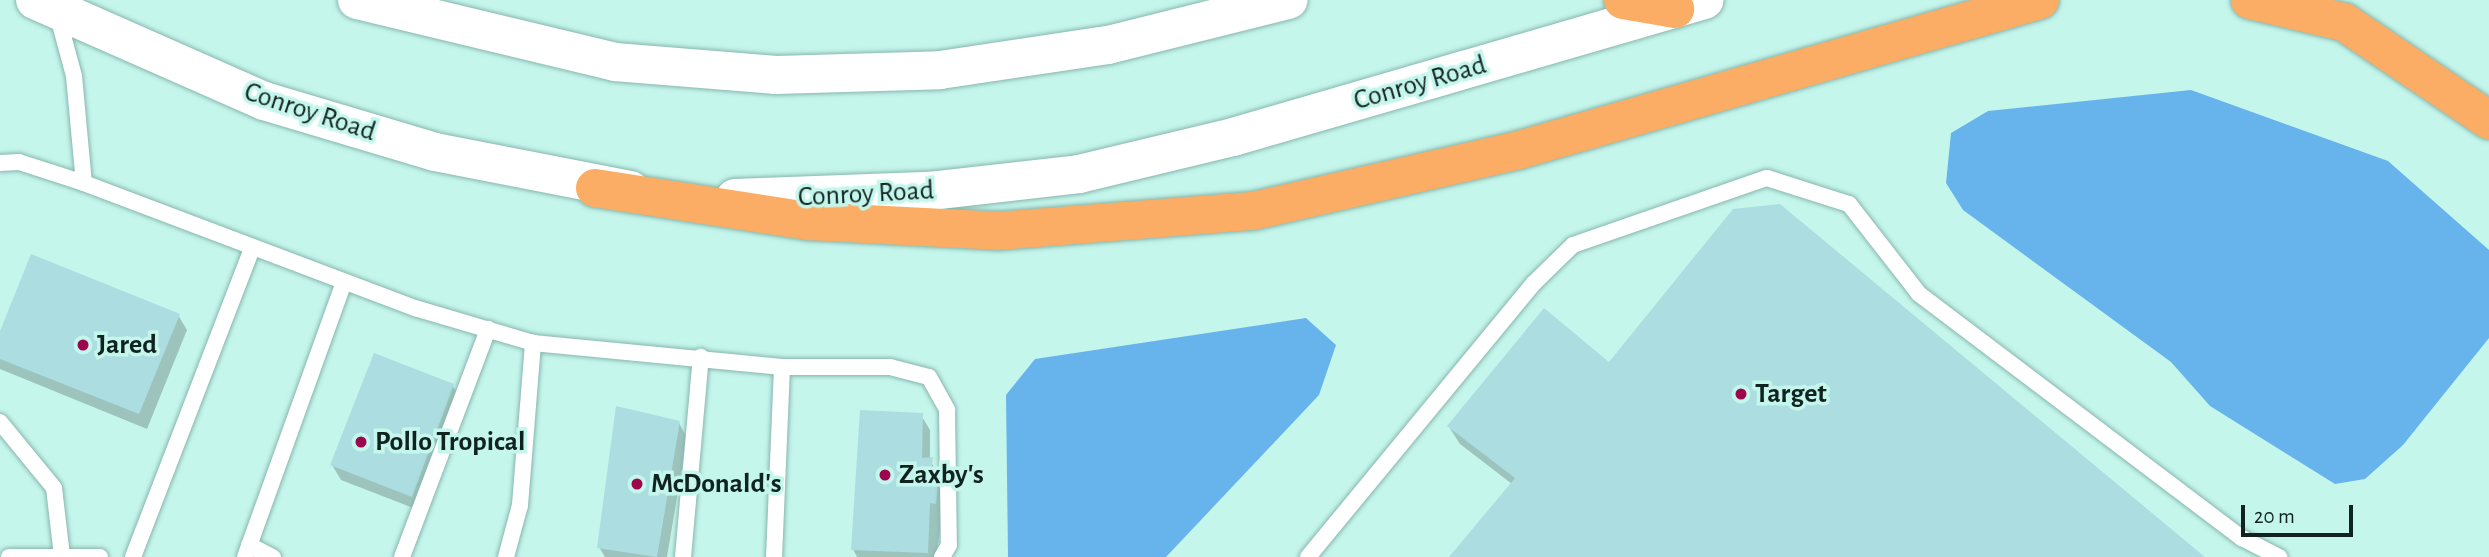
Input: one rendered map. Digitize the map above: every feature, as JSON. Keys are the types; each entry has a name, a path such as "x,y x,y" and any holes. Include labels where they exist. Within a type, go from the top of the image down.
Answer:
{"highway":[{"path":"1623,0 1690,4"},
{"path":"595,188 809,221 997,231 1253,211 1519,150 2040,0"},
{"path":"2250,0 2344,22 2489,120"}],"main road":[{"path":"357,0 615,62 776,75 976,64 1108,45 1288,0"},
{"name":"Conroy Road","path":"46,5 264,101 435,152 595,188 763,200 930,191 1079,174 1233,137 1690,4"}],"lane":[{"path":"46,5 74,76 85,183"},
{"path":"0,163 19,162 85,183 344,282 533,343 701,357 782,367 890,367 929,377 947,410 948,545 942,557"},
{"path":"1308,557 1533,284 1573,245 1767,178 1849,204 1919,294 2242,538 2279,557"},
{"path":"133,557 252,248"},
{"path":"273,557 247,551 344,282"},
{"path":"402,557 488,329"},
{"path":"506,557 520,505 533,343"},
{"path":"683,557 701,357"},
{"path":"774,557 782,367"},
{"path":"0,422 54,488 62,556"},
{"path":"9,557 100,557"}],"water":[{"path":"2191,90 2388,161 2489,250 2489,338 2403,445 2365,479 2335,484 2210,406 2171,362 1963,210 1946,183 1951,133 1988,111"},
{"path":"1306,318 1336,345 1319,395 1166,557 1008,557 1006,395 1035,359"}],"building":[{"name":"Target","path":"1780,204 2205,557 1449,557 1515,478 1447,426 1544,308 1609,362 1733,209"},
{"name":"Jared","path":"31,254 180,314 139,414 0,359 0,331"},
{"path":"374,353 454,384 412,497 330,465"},
{"name":"McDonald's","path":"616,406 680,421 657,557 597,548"},
{"path":"860,410 923,413 922,458 933,457 931,474 939,476 936,504 930,503 928,553 851,550"}],"place":[{"name":"Jared","path":"83,345"},
{"name":"Target","path":"1741,394"},
{"name":"Pollo Tropical","path":"361,442"},
{"name":"Zaxby's","path":"885,475"},
{"name":"McDonald's","path":"637,484"}]}
